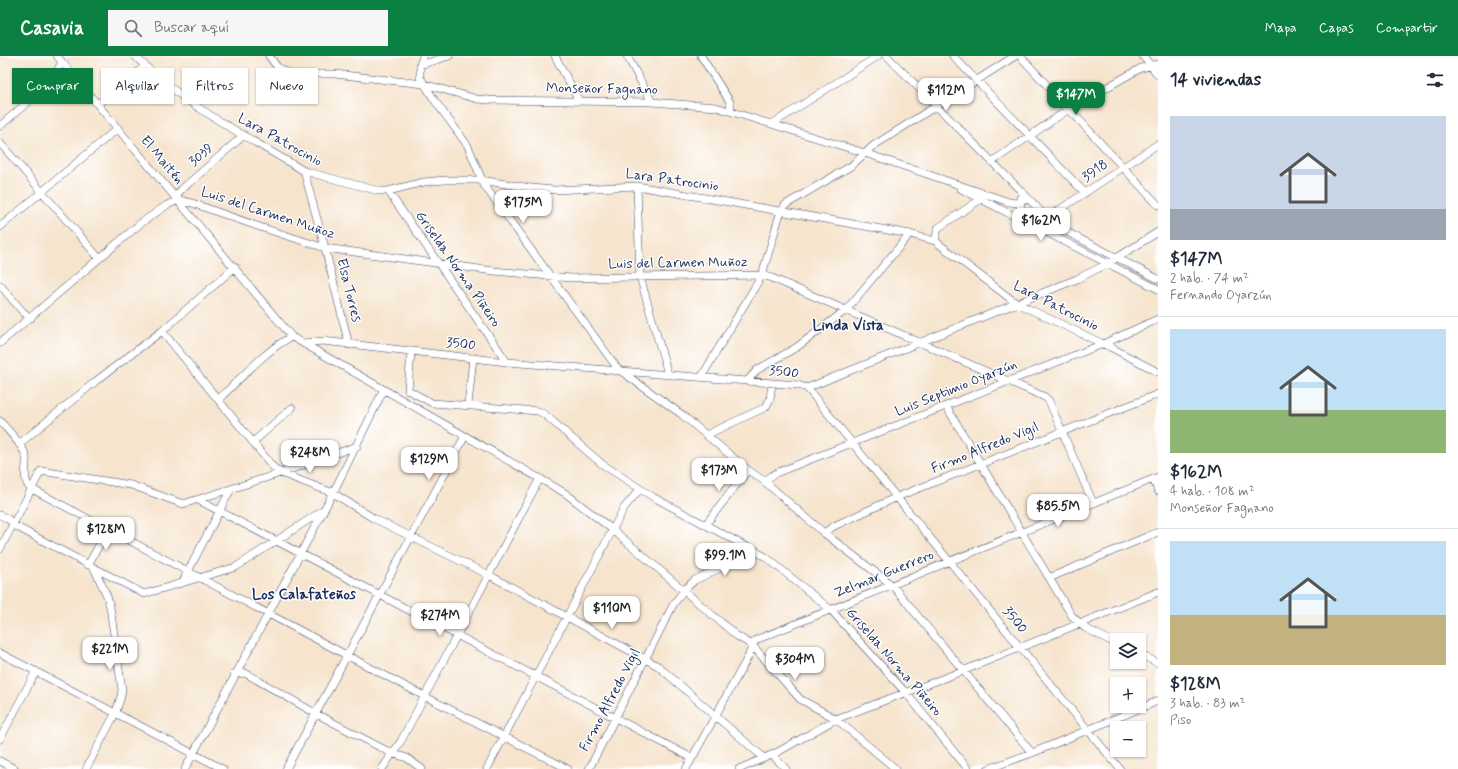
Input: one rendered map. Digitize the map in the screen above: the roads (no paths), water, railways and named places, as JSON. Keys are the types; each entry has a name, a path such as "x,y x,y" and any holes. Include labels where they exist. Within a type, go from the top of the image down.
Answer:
{"street":[{"name":"Lara Patrocinio","path":"135,56 172,89 304,171 372,189 388,191 435,180 481,180 554,190 636,186 781,210 910,234 935,241 1016,303 1158,372"},
{"name":"Monseñor Fagnano","path":"269,56 278,68 291,74 335,74 424,84 463,95 489,100 579,100 703,105 731,111 865,153 1009,202 1020,202 1025,199 1030,200"},
{"path":"423,56 419,73 424,84 434,101 468,146 481,180 549,277 618,369 682,414 748,470 764,481 824,533 892,585 962,671 1032,753"},
{"path":"420,66 449,56"},
{"path":"555,56 579,100"},
{"path":"628,56 652,102"},
{"path":"772,124 878,56"},
{"path":"888,56 936,106 993,161 1047,218 1065,231 1116,259 1158,279"},
{"path":"953,56 1085,193"},
{"path":"702,376 762,275 781,210 785,205 851,166 873,146 1015,56"},
{"path":"1020,56 1158,205"},
{"path":"1143,56 1154,65 1158,75"},
{"path":"704,57 730,102 731,111"},
{"name":"El Maitén","path":"60,59 68,68"},
{"path":"993,161 1069,109 1141,68 1154,65"},
{"path":"98,104 145,66"},
{"name":"El Maitén","path":"93,98 292,337"},
{"path":"0,126 26,104"},
{"path":"0,227 118,128"},
{"name":"3039","path":"0,343 141,223 177,199 182,188 244,135"},
{"path":"0,143 99,258"},
{"name":"3918","path":"1047,218 1158,144"},
{"name":"Elsa Torres","path":"304,171 349,345"},
{"name":"Monseñor Fagnano","path":"934,176 1158,289"},
{"path":"636,186 640,277 668,374"},
{"path":"1019,188 1021,215 1024,221"},
{"name":"Griselda Norma Piñeiro","path":"388,191 507,362"},
{"name":"Luis del Carmen Muñoz","path":"177,199 325,248 549,277 571,278 762,275 772,278 1045,397 1049,401 1092,503"},
{"path":"935,241 938,228 982,199"},
{"path":"807,388 1077,279 1116,259 1158,232"},
{"path":"748,380 757,370 797,347 846,310 910,234"},
{"path":"19,444 96,381 162,332 235,267"},
{"path":"0,286 23,312 31,318"},
{"name":"Luis Septimio Oyarzún","path":"764,481 776,473 1103,344 1158,319"},
{"path":"162,332 219,399 273,467 281,473 333,493 373,518 410,535 568,617 658,666 764,758"},
{"path":"219,399 286,340 292,337 303,343 383,391 565,493 613,530 737,636 752,646 800,699 836,719 896,769"},
{"name":"3500","path":"303,343 323,341 507,362 702,376 798,385 807,388 1120,769"},
{"name":"Griselda Norma Piñeiro","path":"411,352 408,390 411,393 434,404 468,405 538,411 544,414 594,458 640,489 766,557 831,610 906,693 968,769"},
{"path":"468,405 473,358"},
{"path":"706,435 766,407 770,399 772,383"},
{"path":"185,769 234,674 333,493 383,391"},
{"name":"Firmo Alfredo Vigil","path":"824,533 834,526 896,497 1158,394"},
{"path":"428,415 434,404"},
{"path":"946,406 1072,616 1079,624 1110,640"},
{"path":"253,442 292,408"},
{"path":"0,421 19,444 26,456 26,479 31,488 424,696 568,769"},
{"path":"286,769 410,535 465,436"},
{"path":"0,549 39,473 44,471 131,485 178,504 187,504 356,446"},
{"path":"706,524 748,470"},
{"path":"382,769 401,741 540,478"},
{"path":"1155,478 1158,491"},
{"name":"Zelmar Guerrero","path":"752,646 758,639 1155,478"},
{"path":"182,583 232,489"},
{"path":"487,769 613,530 630,500 640,489"},
{"path":"198,500 692,758"},
{"path":"0,515 144,594 236,567 324,510"},
{"path":"91,566 108,528"},
{"path":"1049,578 1158,532"},
{"name":"Firmo Alfredo Vigil","path":"589,769 647,660 673,605 684,590 695,580 756,551"},
{"path":"86,769 116,712 122,690 107,596 91,566"},
{"path":"739,769 772,755 836,719 1021,648 1158,592"},
{"path":"686,769 714,715 748,657 752,646"},
{"path":"0,653 223,769"},
{"path":"1146,657 1158,663"},
{"path":"0,739 36,671"},
{"path":"234,674 245,673 315,713 392,753 407,758 422,769"},
{"path":"988,769 1032,753 1158,701"},
{"path":"772,755 786,769"},
{"path":"0,761 15,769"}],"district":[{"name":"Linda Vista","path":"848,326"},
{"name":"Los Calafateños","path":"304,595"}]}
